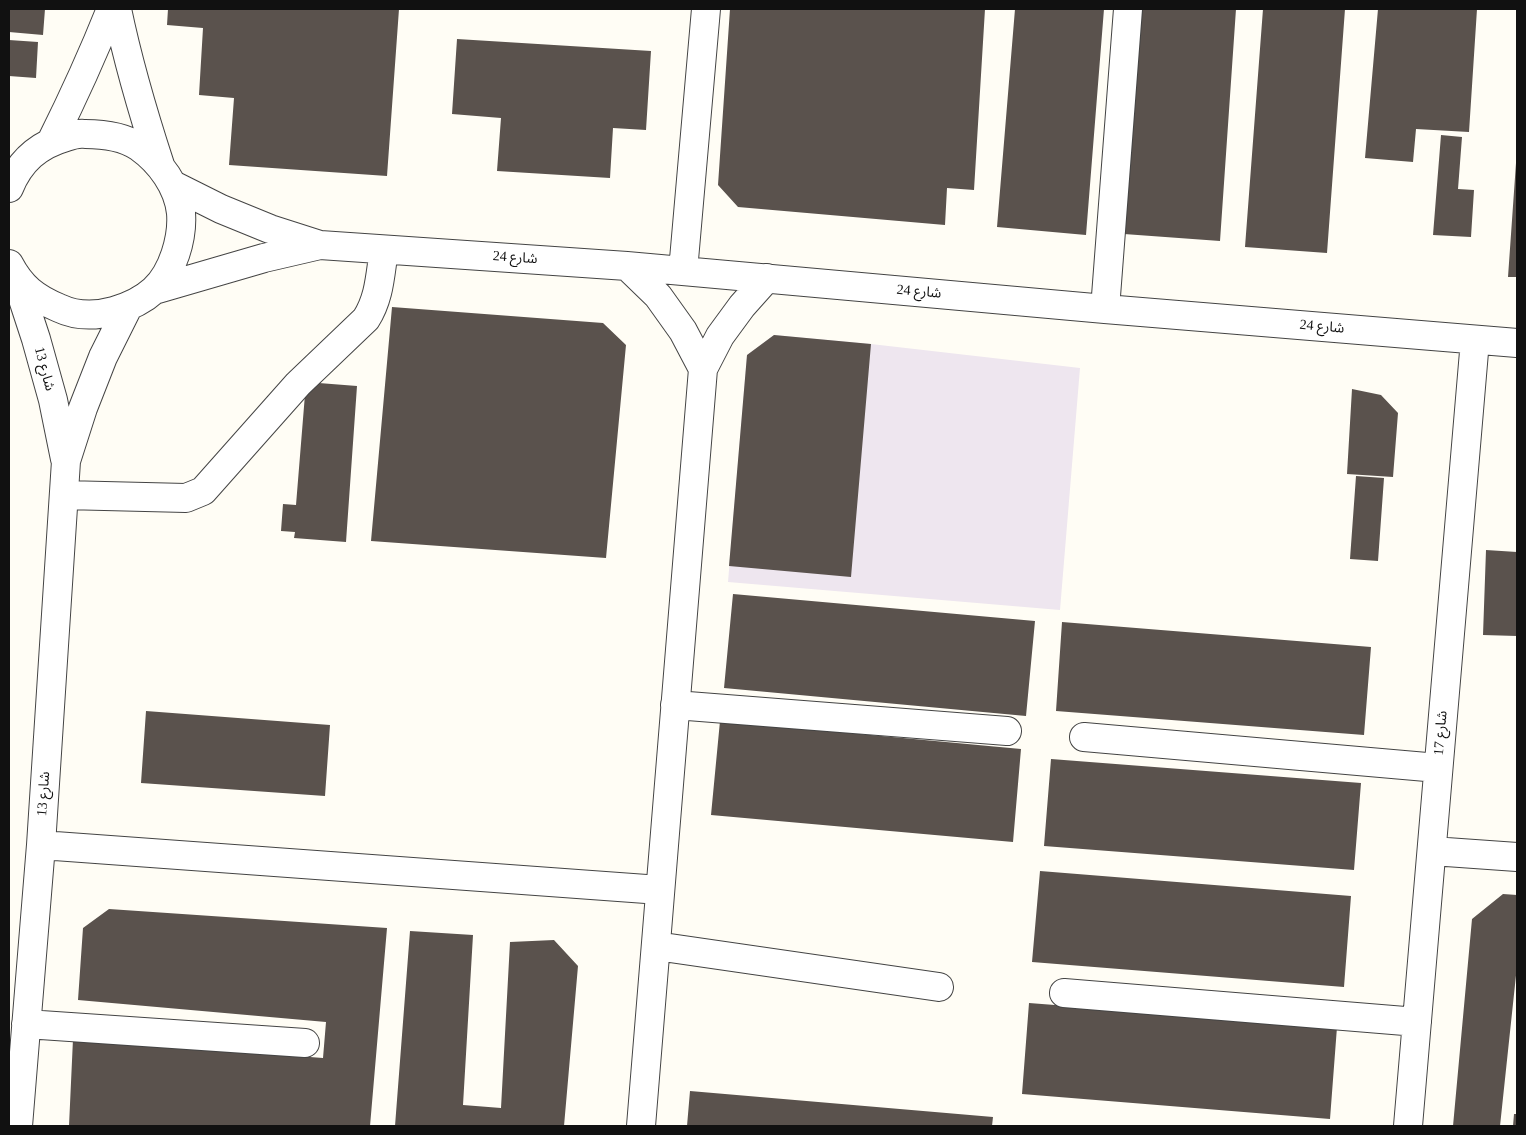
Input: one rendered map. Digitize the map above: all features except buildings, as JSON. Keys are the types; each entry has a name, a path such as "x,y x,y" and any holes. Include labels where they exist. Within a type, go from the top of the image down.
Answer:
{"street":[{"path":"9,188 15,174 43,146 78,87 111,9"},
{"path":"13,272 40,300 68,312 99,315 128,307 154,290 171,267 180,240 181,212 142,111 117,9"},
{"path":"683,271 706,9"},
{"path":"1105,309 1128,9"},
{"name":"شارع 24","path":"43,146 80,133 110,135 138,146 167,176 221,208 270,229 320,245 627,266 1105,309 1517,343"},
{"path":"9,159 43,146"},
{"name":"شارع 24","path":"154,290 264,258 320,245"},
{"path":"64,495 186,498 203,491 298,384 366,319 376,298 384,250"},
{"path":"627,266 658,296 683,331 703,369"},
{"name":"شارع 13","path":"13,272 36,339 53,400 66,461"},
{"path":"641,1126 703,369 720,336 742,306 767,278"},
{"name":"شارع 13","path":"15,1116 26,1024 41,845 66,461 86,399 128,307"},
{"name":"شارع 17","path":"1408,1126 1475,340"},
{"path":"675,706 1007,731"},
{"path":"1084,737 1438,768"},
{"path":"41,845 660,890"},
{"path":"1432,851 1517,857"},
{"path":"656,946 939,987"},
{"path":"1064,993 1417,1022"},
{"path":"26,1024 305,1043"}],"shaded area":[{"path":"774,335 1080,368 1060,610 728,582 747,355"}]}
